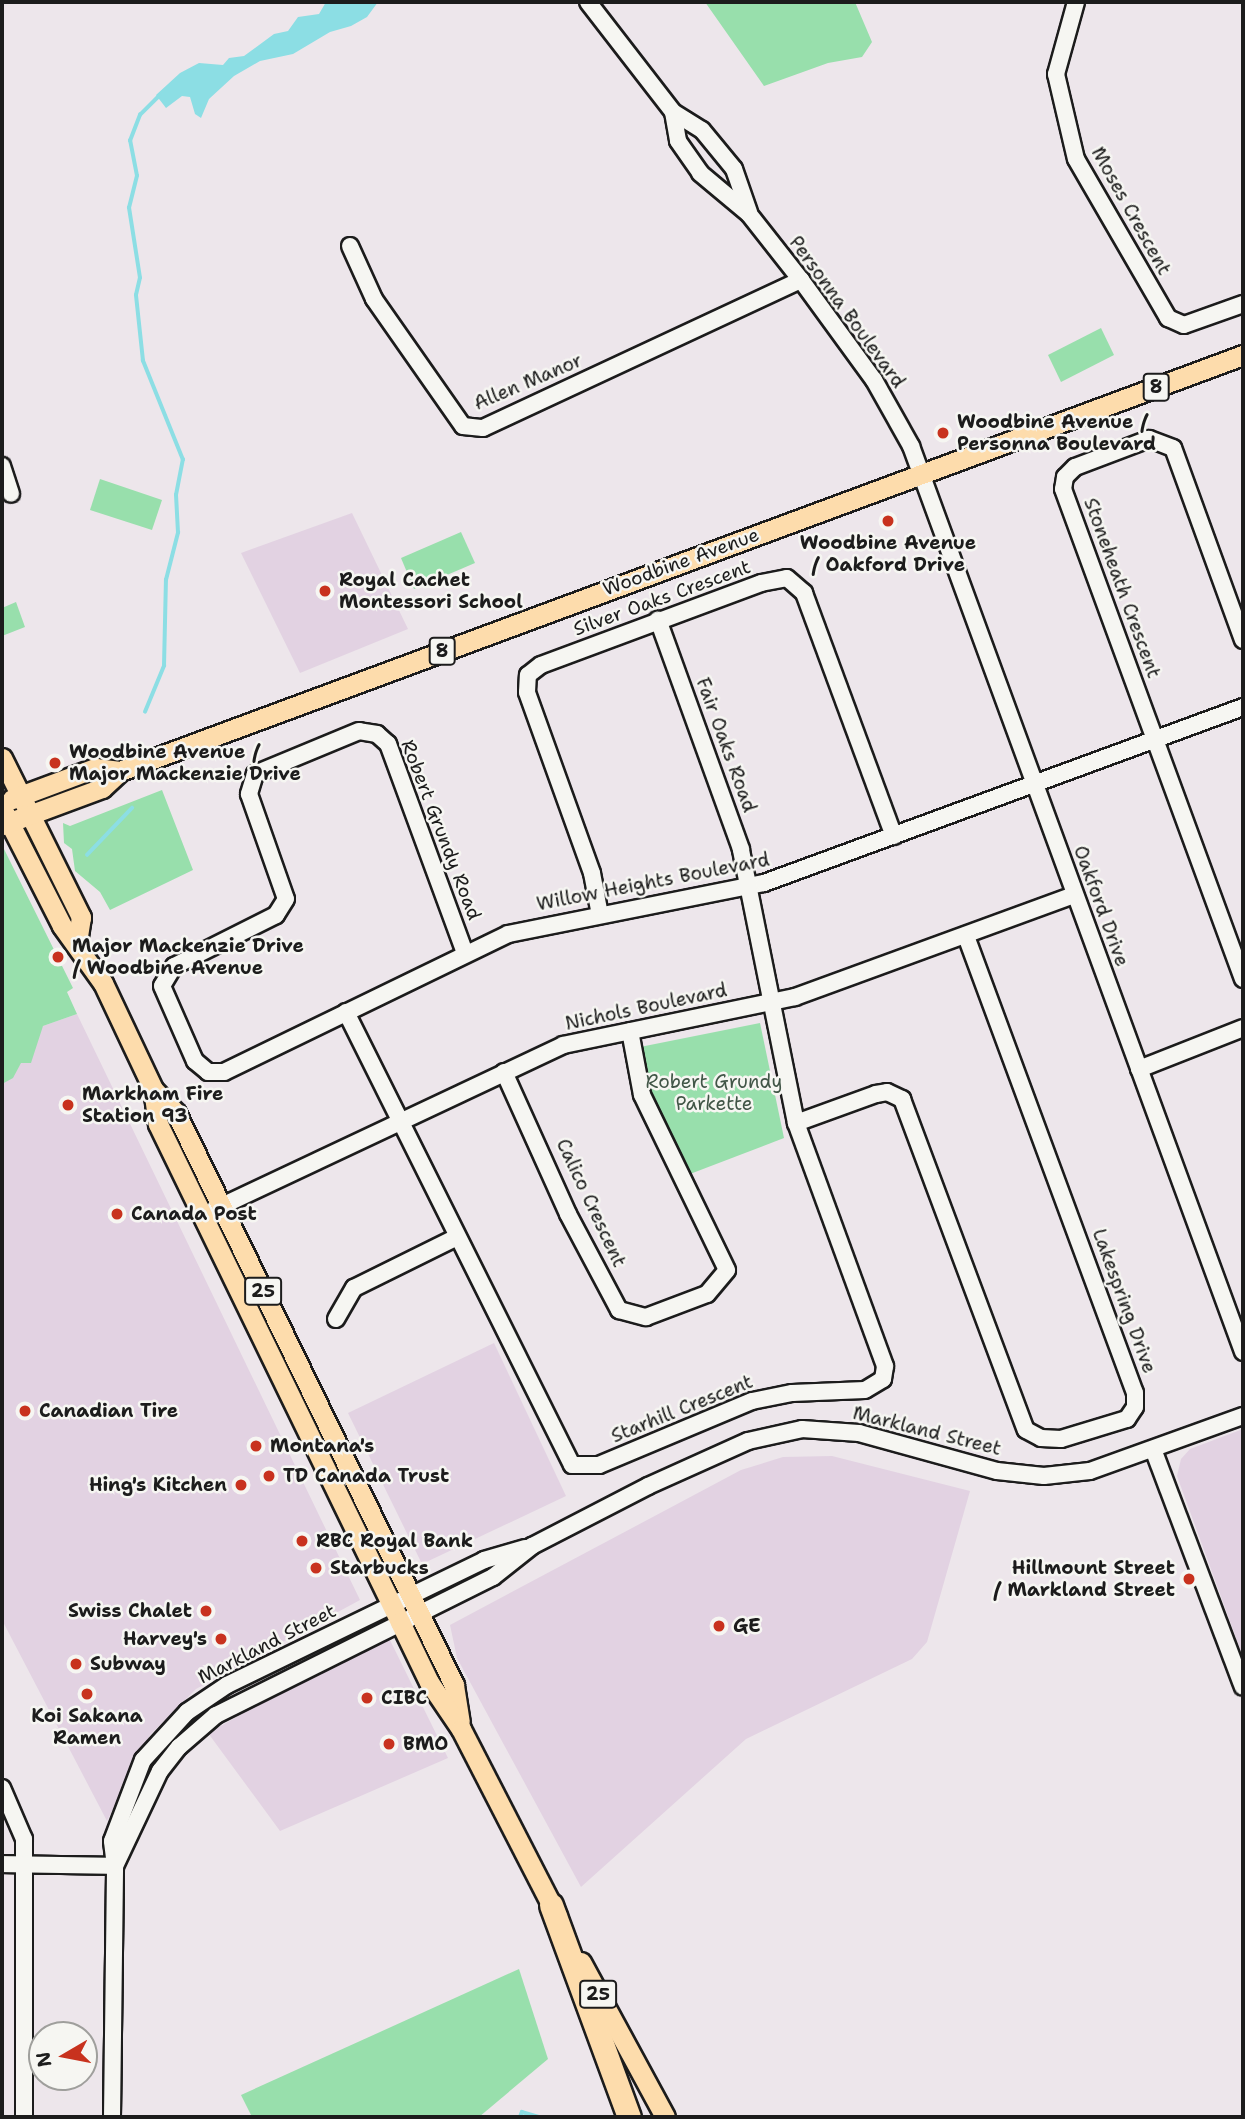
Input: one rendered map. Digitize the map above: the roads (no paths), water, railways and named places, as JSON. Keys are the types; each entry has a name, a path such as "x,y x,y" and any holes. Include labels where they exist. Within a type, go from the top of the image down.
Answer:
{"highway":[{"path":"551,1905 629,2117"}],"main road":[{"name":"Woodbine Avenue","path":"4,815 32,814 102,788 120,771 1243,355"},
{"path":"2,758 81,917 77,943"},
{"name":"Woodbine Avenue","path":"4,815 22,795 96,768 120,771"},
{"name":"25","path":"4,815 62,926 77,943 103,983 153,1089 158,1124 429,1682 461,1730 644,2083 665,2117"},
{"name":"25","path":"153,1089 176,1113 420,1613 454,1685 461,1730"},
{"name":"25","path":"644,2083 656,2117"}],"street":[{"name":"Personna Boulevard","path":"588,2 673,112 702,130 734,169 750,214"},
{"name":"Moses Crescent","path":"1076,2 1056,74 1076,159 1168,318 1184,325 1243,304"},
{"name":"Personna Boulevard","path":"673,112 678,141 701,173 750,214 874,380 923,474"},
{"name":"Allen Manor","path":"351,246 374,299 463,426 483,428 801,280"},
{"name":"Stoneheath Crescent","path":"1243,640 1172,448 1149,439 1075,467 1063,489 1243,979"},
{"path":"2,466 11,494"},
{"name":"Oakford Drive","path":"923,474 1074,895 1243,1352"},
{"name":"Silver Oaks Crescent","path":"600,915 592,873 526,683 532,669 761,583 787,578 796,583 804,593 894,836"},
{"name":"Fair Oaks Road","path":"658,620 735,832 750,886"},
{"name":"Willow Heights Boulevard","path":"200,1067 224,1072 465,953 521,930 750,886 894,836 1034,782 1155,741 1243,707"},
{"name":"Robert Grundy Road","path":"200,1067 164,995 163,978 174,966 268,920 282,908 286,889 249,794 250,781 264,767 359,731 383,739 465,953"},
{"name":"Starhill Crescent","path":"346,1012 572,1465 599,1465 760,1399 865,1391 883,1379 885,1366 796,1123 750,886"},
{"name":"Nichols Boulevard","path":"202,1215 563,1045 772,1003 1074,895"},
{"name":"Lakespring Drive","path":"796,1123 876,1094 887,1092 902,1099 1026,1430 1041,1438 1061,1439 1126,1419 1135,1407 1135,1393 967,935"},
{"path":"1139,1069 1243,1028"},
{"name":"Calico Crescent","path":"504,1072 568,1214 619,1310 646,1317 707,1294 727,1270 642,1095 630,1031"},
{"path":"336,1319 354,1288 457,1237"},
{"name":"Markland Street","path":"396,1613 411,1595 484,1560 532,1546 724,1451 802,1429 859,1433 997,1471 1033,1475 1090,1471 1243,1416"},
{"path":"1153,1449 1243,1687"},
{"name":"Markland Street","path":"113,2117 115,1866 112,1841 131,1782 173,1725 227,1685 396,1613 420,1613 493,1577 532,1546"},
{"path":"2,1788 21,1827 24,1865 24,2117"},
{"path":"2,1864 115,1866"}],"water":[{"path":"326,2 378,2 367,17 351,26 330,32 293,54 260,61 234,76 209,99 201,118 195,114 190,97 182,96 166,108 156,95 180,73 199,63 223,65 229,58 244,56 274,34 288,31 298,17 319,14"}],"waterway":[{"path":"145,712 164,666 166,580 178,533 176,495 183,460 143,361 136,295 140,278 129,208 137,176 130,141 140,115 159,96"},
{"path":"87,855 132,808"},
{"path":"520,2117 522,2112 539,2117"}],"place":[{"name":"Woodbine Avenue / Personna Boulevard","path":"943,433"},
{"name":"Woodbine Avenue / Oakford Drive","path":"888,521"},
{"name":"Royal Cachet Montessori School","path":"325,591"},
{"name":"Woodbine Avenue / Major Mackenzie Drive","path":"55,763"},
{"name":"Major Mackenzie Drive / Woodbine Avenue","path":"58,957"},
{"name":"Markham Fire Station 93","path":"68,1105"},
{"name":"Canada Post","path":"117,1214"},
{"name":"Canadian Tire","path":"25,1411"},
{"name":"Montana's","path":"256,1446"},
{"name":"TD Canada Trust","path":"269,1476"},
{"name":"Hing's Kitchen","path":"241,1485"},
{"name":"RBC Royal Bank","path":"302,1541"},
{"name":"Starbucks","path":"316,1568"},
{"name":"Hillmount Street / Markland Street","path":"1189,1579"},
{"name":"Swiss Chalet","path":"206,1611"},
{"name":"GE","path":"719,1626"},
{"name":"Harvey's","path":"221,1639"},
{"name":"Subway","path":"76,1664"},
{"name":"Koi Sakana Ramen","path":"87,1694"},
{"name":"CIBC","path":"367,1698"},
{"name":"BMO","path":"389,1744"}],"park label":[{"name":"Robert Grundy Parkette","path":"714,1093"}]}
